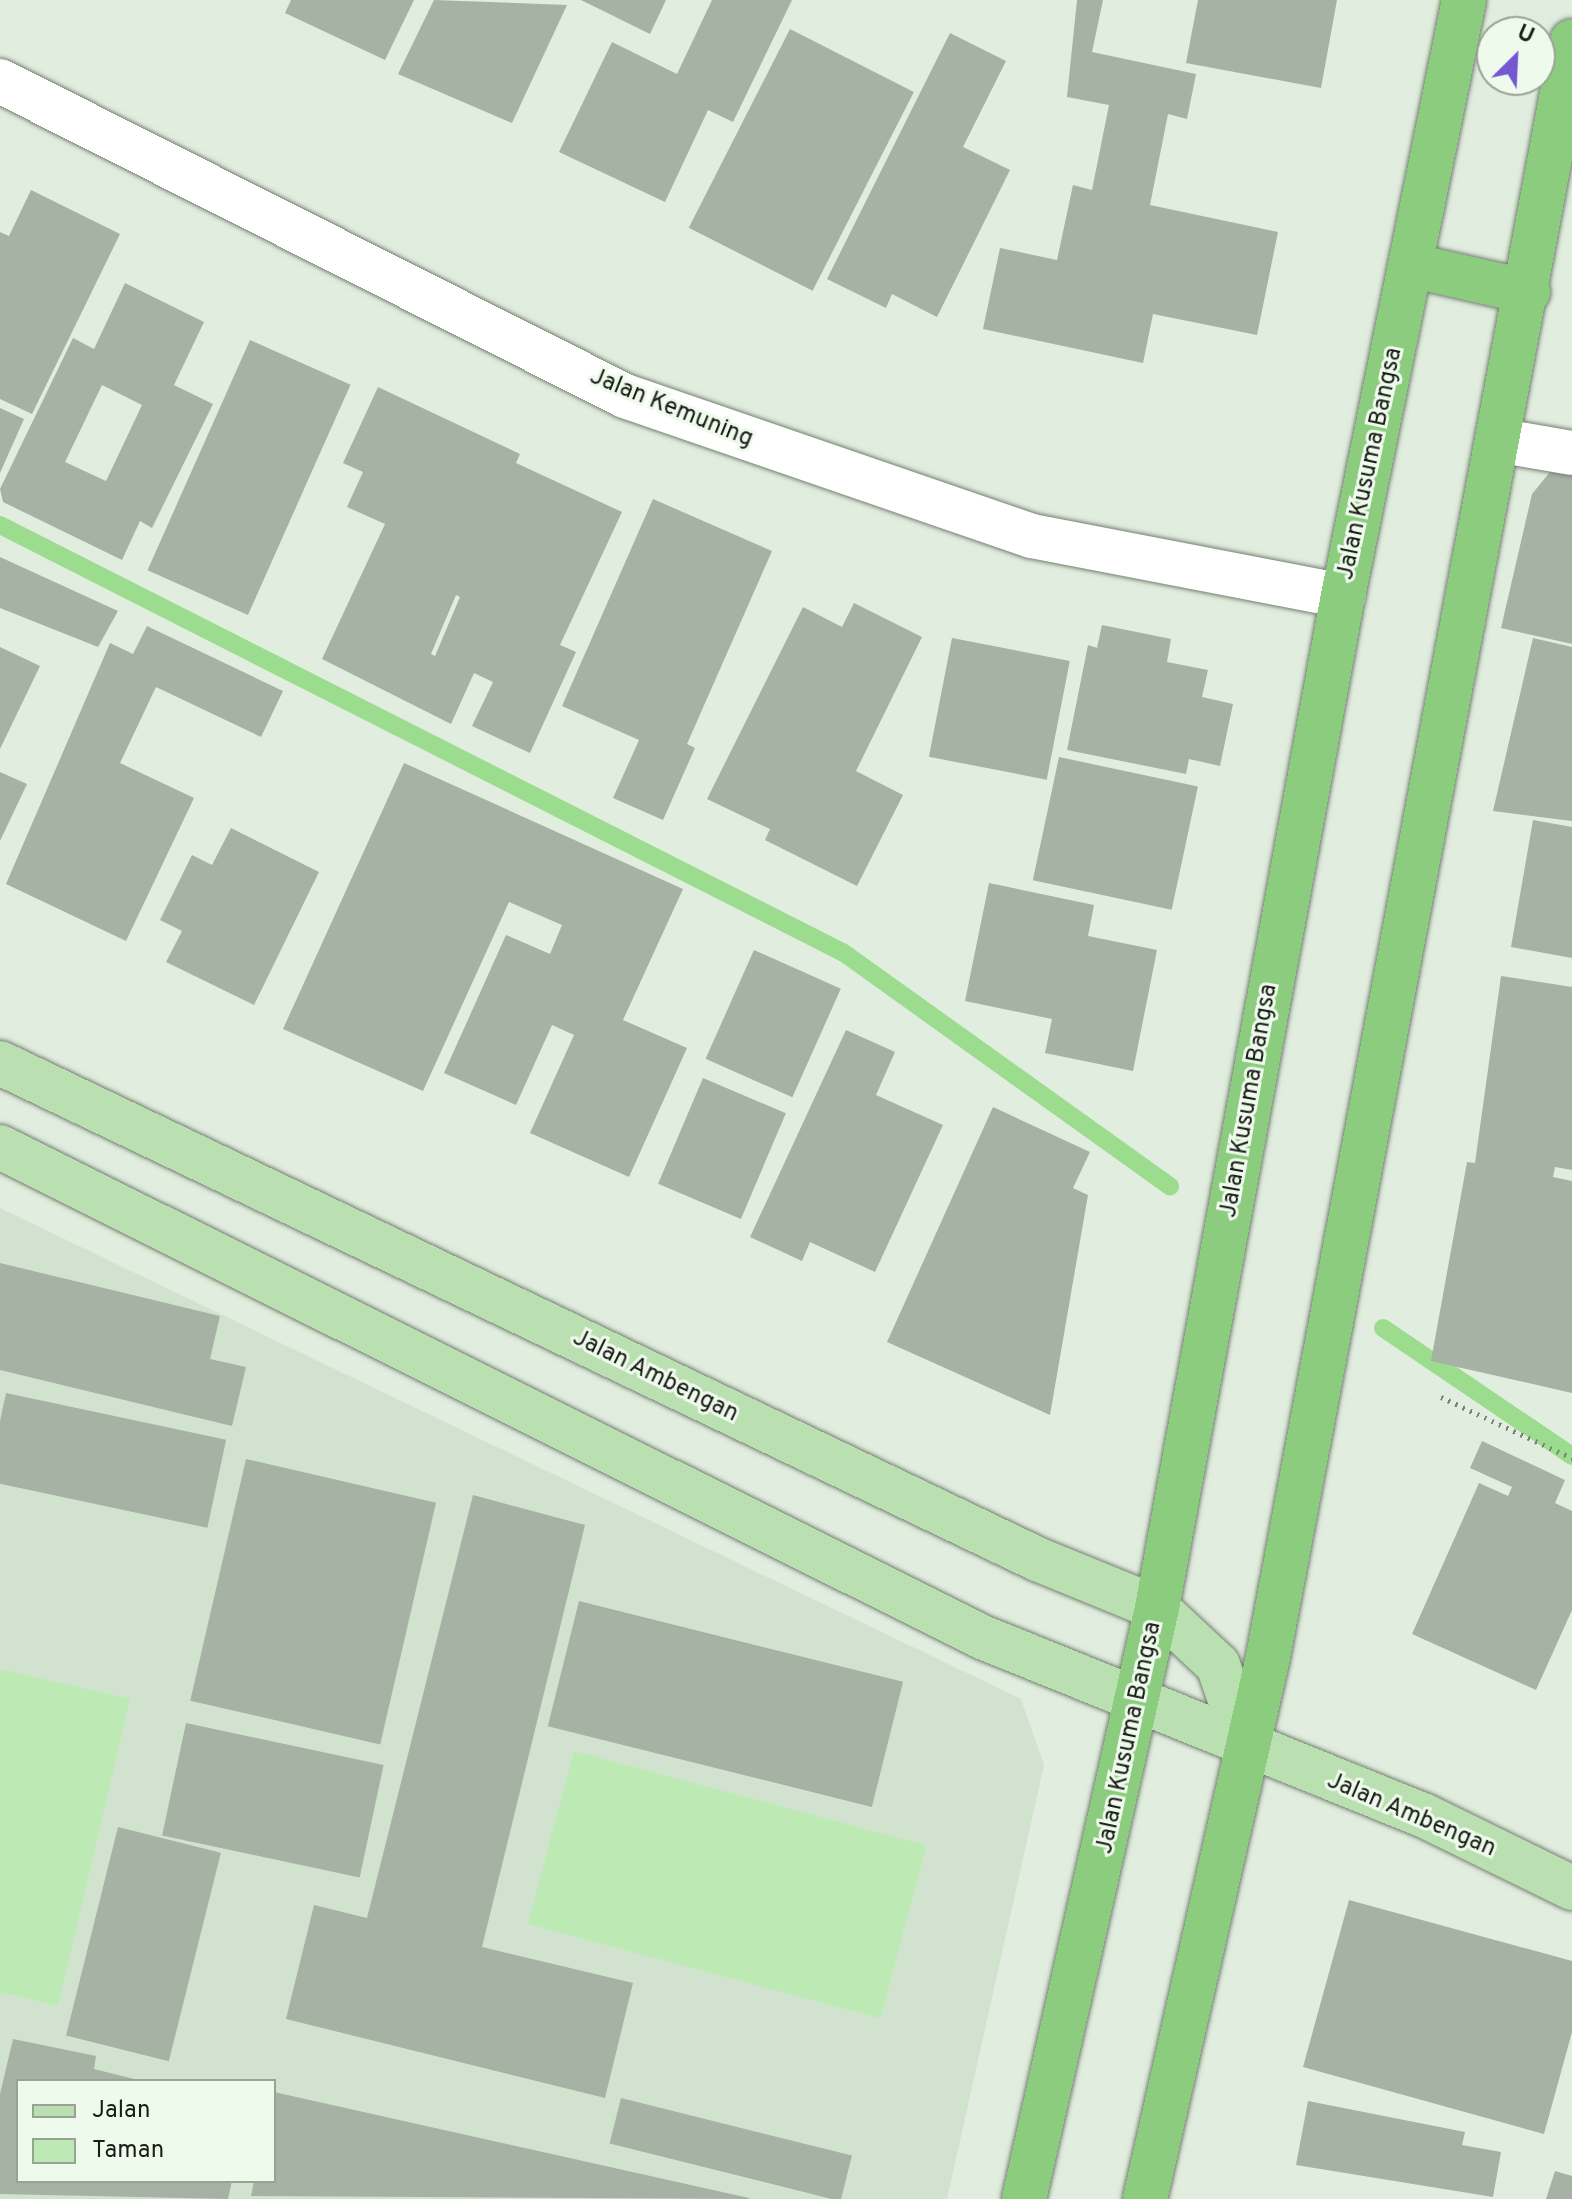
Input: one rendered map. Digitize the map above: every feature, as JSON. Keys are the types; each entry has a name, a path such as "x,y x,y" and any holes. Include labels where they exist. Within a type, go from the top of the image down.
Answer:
{"highway":[{"name":"Jalan Kusuma Bangsa","path":"1024,2199 1157,1608 1343,596 1414,266 1464,0"},
{"path":"1145,2199 1247,1749 1502,441 1572,41"},
{"path":"1414,266 1528,292"}],"main road":[{"name":"Jalan Ambengan","path":"0,1063 1037,1559 1157,1608 1218,1665 1247,1749"},
{"name":"Jalan Ambengan","path":"0,1147 982,1637 1247,1749 1425,1816 1572,1888"}],"street":[{"name":"Jalan Kemuning","path":"0,81 625,396 1032,536 1343,596"},
{"path":"1502,441 1572,453"}],"path":[{"path":"1441,1397 1572,1458"}],"shaded area":[{"path":"0,1208 1021,1699 1044,1765 947,2199 0,2199"}],"green space":[{"path":"0,1669 130,1699 58,2006 0,1992"},
{"path":"574,1751 927,1845 880,2018 528,1924"}],"building":[{"path":"291,0 414,0 385,60 285,13"},
{"path":"434,0 567,5 512,123 398,74"},
{"path":"581,0 666,0 650,34"},
{"path":"712,0 792,0 733,122 708,110 665,202 559,152 612,42 677,74"},
{"path":"1077,0 1103,0 1092,52 1196,74 1187,119 1168,114 1150,205 1278,232 1257,335 1153,314 1143,363 983,329 1000,248 1057,260 1073,185 1092,190 1109,105 1067,97"},
{"path":"1198,0 1337,0 1321,88 1186,63"},
{"path":"790,29 914,92 813,291 689,228"},
{"path":"950,33 1006,61 963,147 1010,170 937,317 892,294 886,308 827,279"},
{"path":"31,190 120,234 32,414 0,399 0,232 9,236"},
{"path":"125,283 204,322 174,385 213,404 152,528 140,521 122,560 3,502 0,489 73,338 94,349","holes":["102,385 142,405 106,481 65,462"]},
{"path":"250,340 350,385 248,615 148,570"},
{"path":"378,387 520,454 516,463 622,512 560,645 576,652 530,753 472,726 493,682 474,673 451,724 322,659 385,524 347,507 363,472 343,463","holes":["456,595 460,597 435,656 431,654"]},
{"path":"0,408 24,419 0,473"},
{"path":"1550,472 1572,475 1572,644 1501,628 1532,494"},
{"path":"653,499 772,551 687,744 695,748 663,820 613,798 639,740 562,706"},
{"path":"0,557 118,611 98,647 0,608"},
{"path":"854,603 922,637 856,771 903,795 857,886 765,840 770,829 707,799 803,607 842,627"},
{"path":"1102,625 1171,639 1167,662 1208,670 1202,697 1233,704 1220,766 1189,759 1186,774 1067,750 1088,645 1097,648"},
{"path":"147,626 283,691 261,737 156,687 120,763 194,798 126,941 6,884 110,643 133,654"},
{"path":"952,638 1070,661 1047,780 929,757"},
{"path":"1533,638 1572,647 1572,821 1493,811"},
{"path":"0,647 40,666 0,749"},
{"path":"1059,757 1198,787 1172,910 1033,880"},
{"path":"404,763 683,889 623,1020 687,1048 629,1177 530,1133 574,1035 552,1025 516,1105 444,1073 506,935 550,954 562,925 509,902 423,1091 283,1029"},
{"path":"0,772 27,784 0,841"},
{"path":"1533,820 1572,827 1572,958 1511,947"},
{"path":"231,828 319,872 254,1005 166,962 182,931 160,920 192,855 212,865"},
{"path":"989,883 1094,905 1088,936 1157,950 1133,1071 1045,1053 1052,1019 965,1001"},
{"path":"754,950 841,989 792,1097 706,1059"},
{"path":"1501,976 1572,987 1572,1170 1555,1167 1553,1177 1572,1181 1572,1393 1431,1361 1467,1162 1475,1163"},
{"path":"846,1030 895,1052 876,1095 943,1125 875,1272 810,1242 802,1261 750,1237"},
{"path":"703,1078 786,1113 741,1219 658,1184"},
{"path":"993,1107 1090,1152 1073,1188 1088,1195 1050,1415 887,1342"},
{"path":"0,1263 220,1316 210,1359 246,1367 232,1426 0,1370"},
{"path":"6,1393 226,1440 207,1528 0,1484 0,1421"},
{"path":"1482,1441 1565,1480 1555,1503 1572,1511 1572,1610 1536,1690 1412,1634 1479,1483 1508,1496 1512,1487 1470,1468"},
{"path":"246,1459 436,1503 380,1745 190,1701"},
{"path":"473,1495 585,1525 482,1947 633,1983 605,2098 286,2019 314,1905 367,1918"},
{"path":"579,1601 903,1682 872,1807 548,1726"},
{"path":"186,1723 384,1765 360,1877 162,1835"},
{"path":"118,1827 221,1853 169,2061 66,2036"},
{"path":"1349,1900 1572,1961 1572,2032 1544,2134 1303,2067"},
{"path":"13,2039 96,2056 94,2069 134,2079 16,2079 16,2183 232,2183 228,2199 0,2194 0,2094"},
{"path":"276,2092 749,2199 251,2196 254,2183 276,2183"},
{"path":"621,2098 852,2156 841,2199 832,2199 610,2144"},
{"path":"1308,2101 1465,2132 1462,2145 1501,2152 1493,2197 1296,2165"},
{"path":"1555,2171 1572,2176 1572,2199 1546,2199"}],"waterway":[{"path":"0,525 844,953 1170,1186"},
{"path":"1383,1328 1572,1456"}]}
